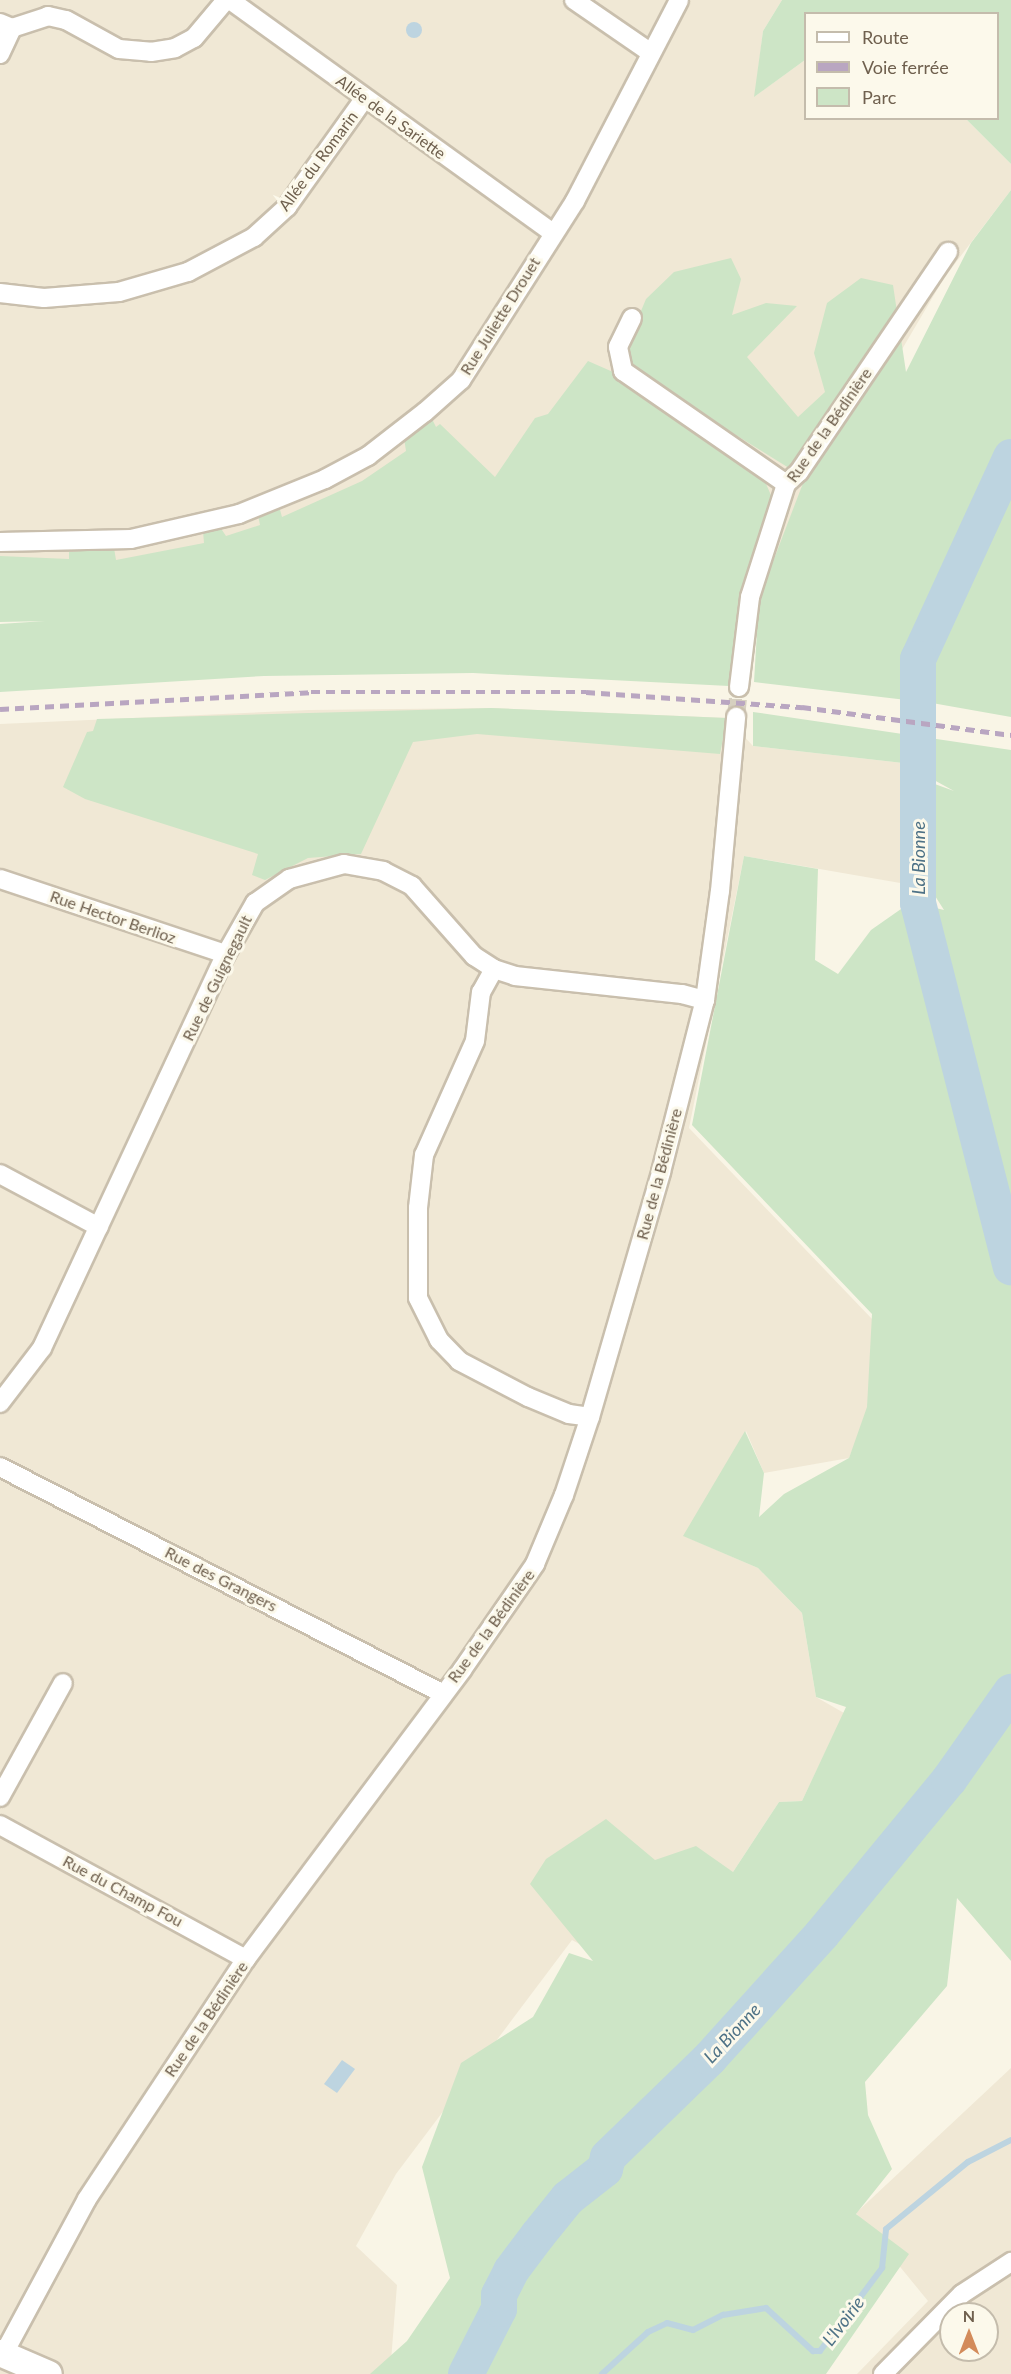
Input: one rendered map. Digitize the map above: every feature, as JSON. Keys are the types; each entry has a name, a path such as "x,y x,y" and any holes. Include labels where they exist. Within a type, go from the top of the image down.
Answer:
{"main road":[{"path":"2,2354 49,2374"}],"street":[{"path":"0,54 6,25 48,16 66,20 119,49 151,52 175,48 194,38 228,0"},
{"name":"Allée de la Sariette","path":"228,0 552,232"},
{"path":"574,0 651,53"},
{"name":"Rue Juliette Drouet","path":"0,542 81,543 181,530 276,500 368,456 460,380 552,232 575,201 679,0"},
{"name":"Allée du Romarin","path":"0,293 44,298 119,292 188,272 254,237 287,207 364,99"},
{"name":"Rue de la Bédinière","path":"739,687 750,597 786,484 799,472 948,252"},
{"path":"632,318 618,347 623,371 786,484"},
{"name":"Rue de la Bédinière","path":"2,2354 87,2199 246,1959 442,1693 469,1661 535,1564 564,1495 590,1417 661,1172 705,1000 720,891 736,717"},
{"name":"Rue de Guignegault","path":"0,1403 42,1348 226,954 255,903 289,879 344,864 383,870 412,886 474,956 494,969 515,976 671,992 705,1000"},
{"name":"Rue Hector Berlioz","path":"0,879 226,954"},
{"path":"494,969 481,992 475,1041 424,1155 418,1208 418,1298 439,1340 459,1361 528,1397 590,1417"},
{"path":"0,1174 99,1227"},
{"name":"Rue des Grangers","path":"0,1467 442,1693"},
{"path":"0,1797 63,1683"},
{"name":"Rue du Champ Fou","path":"0,1825 246,1959"},
{"path":"883,2374 962,2294 1011,2262"}],"shaded area":[{"path":"0,0 782,0 763,31 755,96 804,61 804,120 967,120 1011,164 1011,190 944,278 878,390 806,478 759,598 0,619"},
{"path":"491,708 727,718 753,746 903,763 906,884 744,856 689,1128 896,1344 849,1458 764,1473 746,1431 684,1536 758,1568 802,1613 816,1697 844,1713 802,1801 779,1802 658,1986 572,1940 396,2174 356,2246 397,2285 390,2374 0,2374 0,724 309,710"},
{"path":"1011,2068 1011,2374 857,2374 928,2301 856,2213"}],"green space":[{"path":"782,0 1011,0 1011,164 967,120 999,120 999,12 804,12 804,61 754,97 763,31"},
{"path":"1011,190 1011,717 932,703 754,682 759,598 805,478 631,370 625,349 646,299 674,272 731,258 741,279 732,315 766,303 797,306 747,357 798,417 825,392 814,353 827,303 861,278 893,285 906,372 971,243"},
{"path":"588,361 613,372 764,479 773,500 738,617 729,686 473,673 264,676 0,692 0,624 45,621 0,622 0,556 69,559 69,552 114,548 116,560 204,543 203,531 220,527 226,536 260,525 258,515 279,506 282,517 362,481 406,451 404,438 432,419 436,427 440,424 495,477 535,418 548,414"},
{"path":"491,708 727,718 720,754 477,734 413,742 361,854 308,858 265,880 252,875 258,854 85,799 63,787 87,732 93,731 97,719"},
{"path":"753,712 1011,750 1011,1961 957,1898 947,1986 865,2082 868,2115 892,2169 856,2214 909,2254 826,2374 370,2374 407,2341 450,2278 422,2167 461,2063 533,2017 569,1953 593,1961 530,1884 546,1859 606,1819 655,1860 696,1846 733,1872 779,1802 802,1801 846,1707 816,1697 802,1613 758,1568 683,1536 745,1431 764,1473 759,1517 784,1494 849,1458 867,1407 872,1314 692,1125 744,856 818,869 815,960 838,974 871,930 911,902 944,910 923,877 921,779 954,791 903,763 753,746"}],"water":[{"path":"411,22 417,22 422,30 420,36 411,38 406,33 406,27"},
{"path":"342,2060 355,2069 337,2093 324,2084"}],"waterway":[{"name":"La Bionne","path":"1011,457 918,659 918,903 1011,1267"},
{"name":"La Bionne","path":"466,2374 499,2309 499,2295 511,2271 538,2235 568,2198 605,2169 608,2157 710,2058 822,1934 949,1780 1011,1692"},
{"name":"L'Ivoirie","path":"602,2374 648,2332 667,2323 693,2330 723,2315 766,2308 813,2351 820,2351 882,2268 886,2229 968,2162 1011,2140"}],"tunnel":[{"path":"736,717 739,687"}],"railway":[{"path":"0,709 311,692 586,692 802,707 1011,735"}]}
